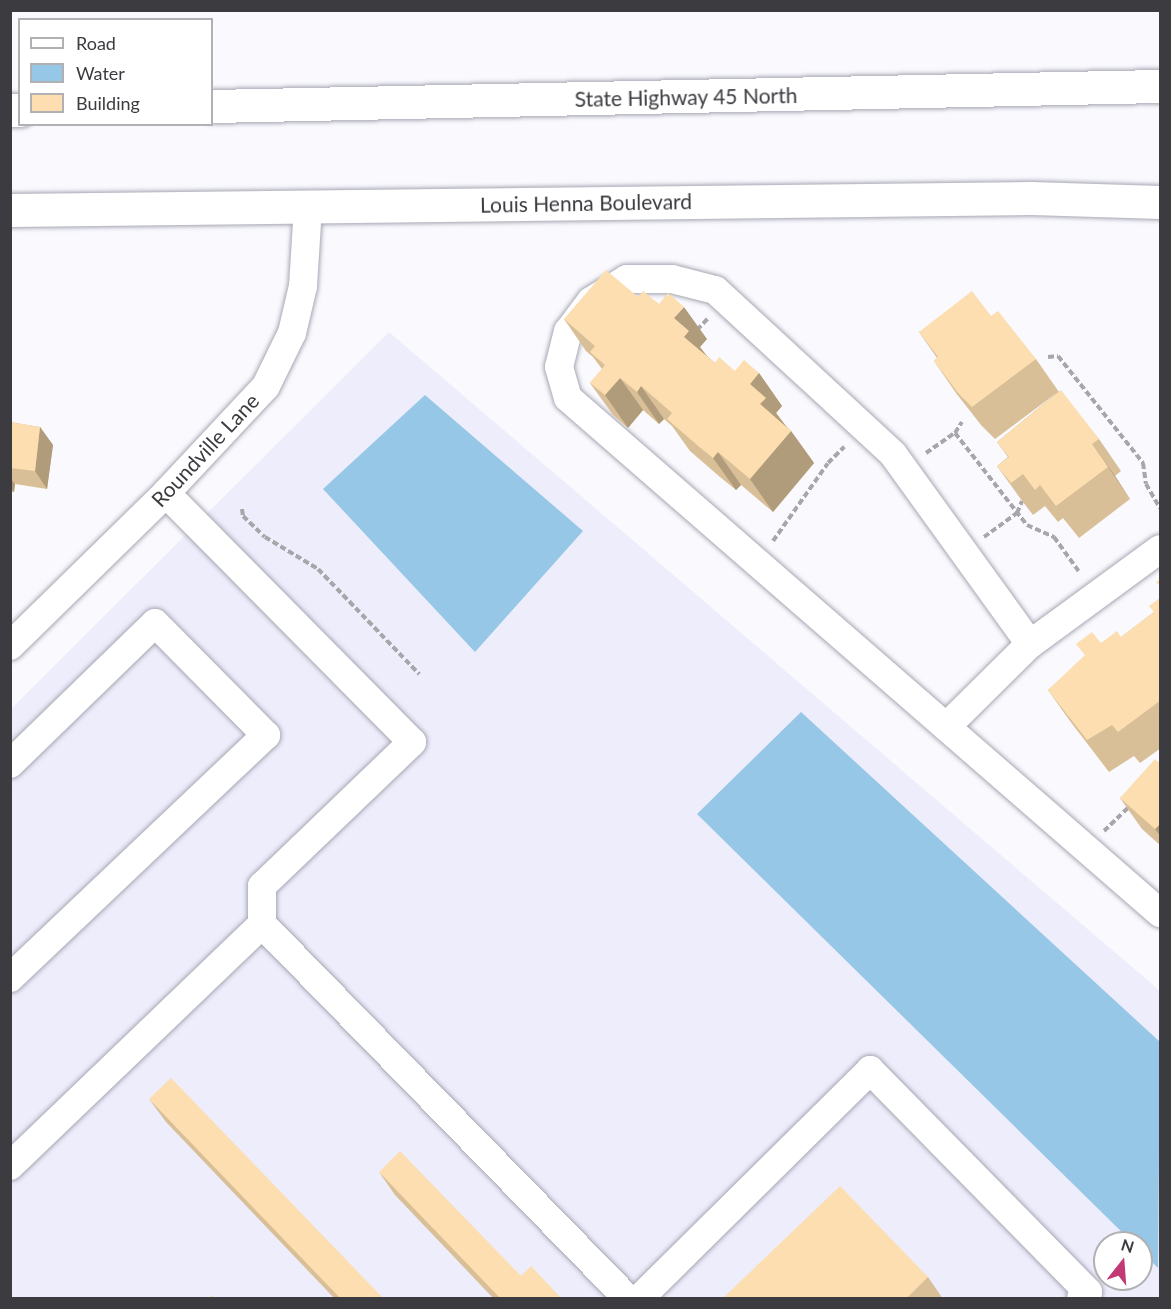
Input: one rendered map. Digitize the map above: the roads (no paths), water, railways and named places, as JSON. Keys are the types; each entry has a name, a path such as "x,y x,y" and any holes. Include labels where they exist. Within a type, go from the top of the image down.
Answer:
{"main road":[{"name":"State Highway 45 North","path":"213,106 1161,86"},
{"name":"Louis Henna Boulevard","path":"10,210 1031,198 1161,202"}],"street":[{"name":"Roundville Lane","path":"10,646 166,493 266,386 292,333 301,298 308,206"},
{"path":"1030,644 904,469 864,427 715,290 672,279 627,279 591,302 568,331 558,367 568,398 1161,913"},
{"path":"166,493 412,742 262,886 262,924 627,1299"},
{"path":"946,727 1030,644 1161,549"},
{"path":"10,764 155,623 266,735 10,978"},
{"path":"10,1166 262,924"},
{"path":"640,1299 870,1070 1088,1292 1081,1299"}],"water":[{"path":"425,395 583,531 475,652 323,489"},
{"path":"801,712 1160,1042 1158,1268 1153,1263 1153,1231 1121,1231 697,814"}]}
